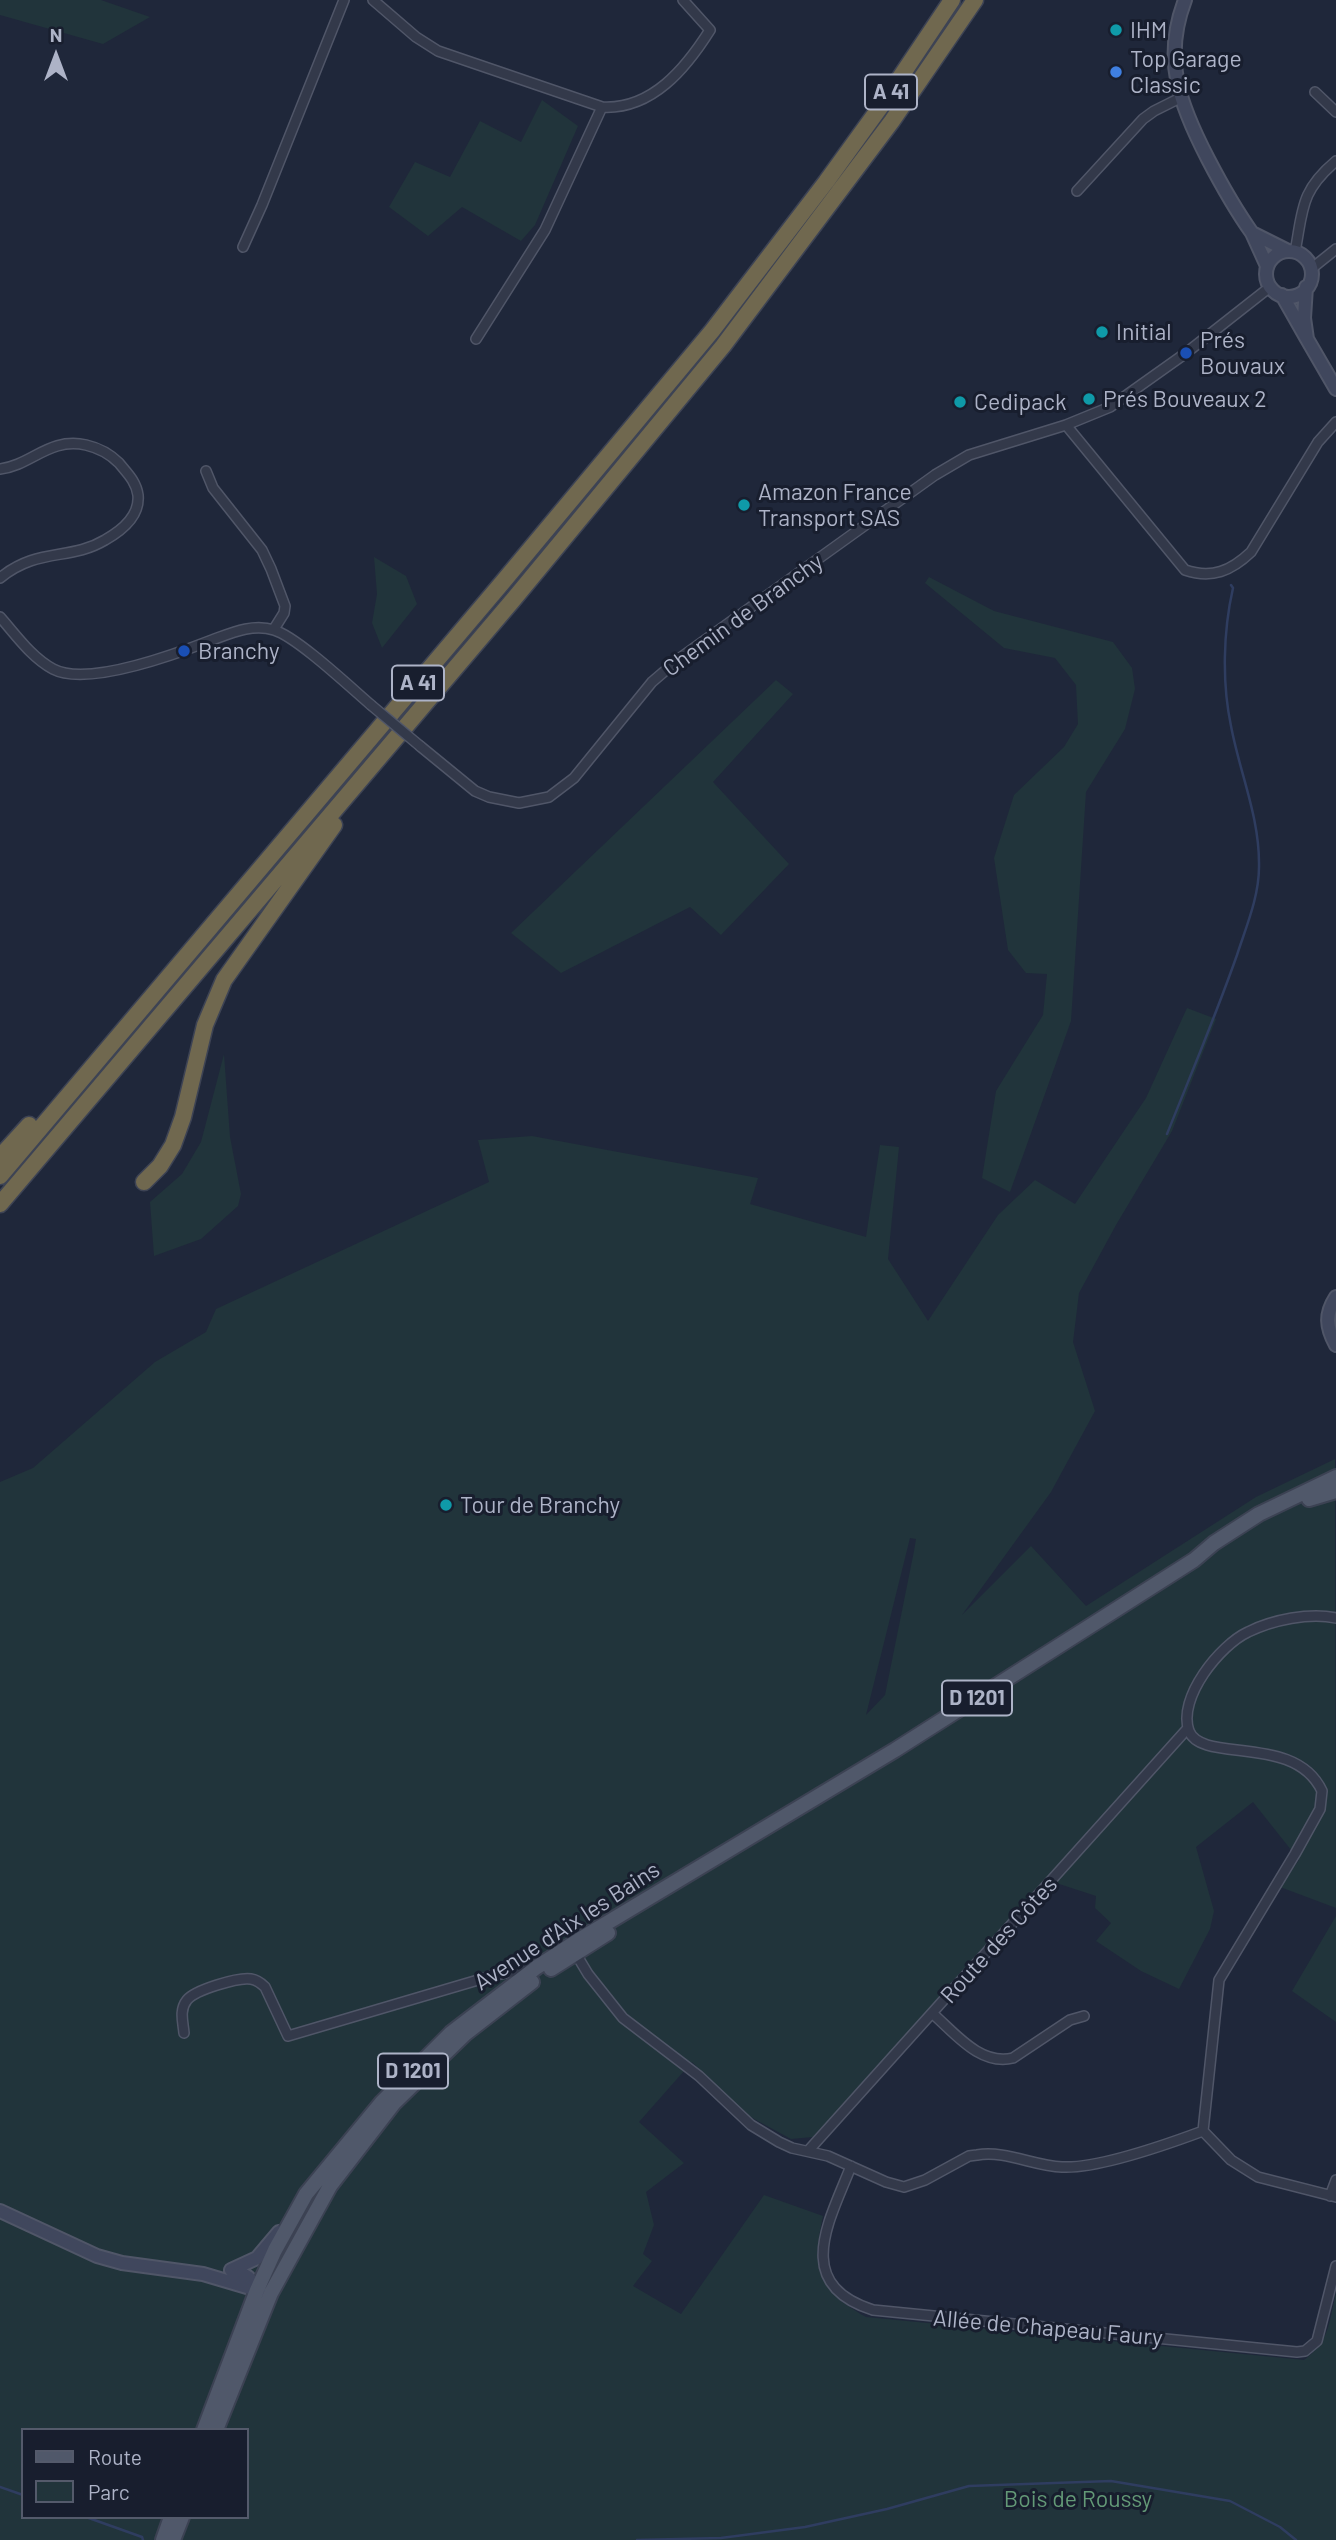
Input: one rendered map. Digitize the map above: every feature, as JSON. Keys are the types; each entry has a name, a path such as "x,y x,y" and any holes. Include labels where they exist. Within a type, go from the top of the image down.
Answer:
{"highway":[{"name":"A 41","path":"0,1176 511,573 712,331 866,128 952,0"},
{"name":"A 41","path":"0,1204 723,346 892,121 975,0"},
{"path":"144,1182 160,1167 173,1145 183,1117 205,1025 223,980 239,954 412,718"},
{"path":"0,1157 190,951"}],"main road":[{"name":"Avenue d'Aix les Bains","path":"205,2428 257,2290 275,2250 306,2194 382,2102 451,2033 537,1967 895,1750 1194,1560 1214,1543 1259,1514 1336,1477"},
{"name":"Avenue d'Aix les Bains","path":"1194,1560 1219,1550 1290,1507 1336,1491"},
{"name":"Avenue d'Aix les Bains","path":"217,2428 271,2293 330,2186 394,2104 464,2034 538,1977 700,1875 758,1834"},
{"path":"257,2290 272,2280 309,2213 330,2186"},
{"path":"163,2540 171,2519"},
{"path":"173,2540 181,2519"}],"street":[{"path":"243,247 344,0"},
{"path":"373,0 438,51 602,107 633,104 669,83 696,53 710,30 683,0"},
{"path":"1185,0 1178,16 1174,42 1174,67 1180,98 1217,176 1252,233 1267,266 1270,286 1282,295 1336,389"},
{"path":"1315,92 1336,112"},
{"path":"1077,191 1143,119 1154,110 1180,98"},
{"path":"476,339 545,230 602,107"},
{"path":"1291,252 1301,207 1316,180 1336,161"},
{"path":"1252,233 1305,258 1311,269 1306,287 1295,295 1282,295"},
{"path":"1311,269 1336,249"},
{"path":"1267,266 1277,254 1291,252"},
{"name":"Chemin de Branchy","path":"274,629 295,642 475,791 489,797 519,803 549,797 574,778 652,682 680,658 935,475 969,455 1066,425 1111,407 1136,391 1270,286"},
{"path":"1306,287 1304,318 1307,339"},
{"path":"1066,425 1185,570 1196,574 1211,574 1237,566 1251,552 1318,442 1336,422"},
{"path":"0,469 55,445 85,445 99,448 115,459 132,478 138,498 134,514 127,524 103,542 28,560 0,578"},
{"path":"0,617 42,662 60,673 80,676 139,664 184,651 241,629 274,629 284,613 285,606 271,569 262,550 213,488 206,471"},
{"path":"1336,1297 1327,1316 1330,1334 1336,1345"},
{"path":"1203,2132 1219,1980 1295,1854 1320,1809 1323,1797 1320,1786 1312,1777 1286,1758 1265,1752 1205,1746 1195,1740 1188,1728 1187,1713 1194,1689 1204,1674 1239,1637 1260,1626 1306,1617 1336,1618"},
{"name":"Route des Côtes","path":"808,2151 1188,1728"},
{"path":"576,1954 612,2006 633,2027 699,2076 751,2125 779,2142 828,2156 886,2182 904,2187 925,2180 970,2156 988,2154 1044,2165 1073,2167 1203,2132"},
{"path":"184,2033 182,2009 188,1999 234,1980 249,1978 260,1981 288,2036 495,1975 537,1967"},
{"path":"933,2014 974,2050 989,2057 1006,2060 1070,2020 1084,2016"},
{"path":"1203,2132 1231,2160 1258,2177 1333,2197 1336,2180"},
{"name":"Allée de Chapeau Faury","path":"851,2166 825,2229 822,2250 825,2270 833,2286 845,2298 873,2310 1297,2352 1305,2351 1317,2342 1336,2266"},
{"path":"203,2274 246,2265 267,2250 306,2194"},
{"path":"0,2211 97,2256 122,2263 203,2274 257,2290"},
{"path":"230,2393 236,2367 261,2304 257,2290 246,2274 231,2270"}],"green space":[{"path":"0,0 101,0 150,17 103,44 0,15"},
{"path":"542,100 578,126 535,225 521,241 462,207 428,236 389,207 415,162 450,177 480,121 521,142"},
{"path":"374,557 406,576 417,604 382,648 372,623 377,594"},
{"path":"929,577 994,611 1113,642 1132,668 1135,689 1125,729 1086,792 1071,1021 1010,1192 982,1178 996,1091 1043,1015 1047,974 1026,973 1008,950 994,858 1014,795 1064,747 1078,724 1076,685 1055,658 1004,648 925,583"},
{"path":"776,680 793,694 713,782 789,864 721,935 690,907 561,973 511,933"},
{"name":"Bois de Roussy","path":"1187,1008 1216,1019 1172,1131 1079,1293 1073,1342 1095,1411 1051,1492 962,1615 1031,1546 1086,1606 1256,1497 1335,1459 1336,1908 1280,1887 1299,1860 1253,1802 1196,1847 1214,1911 1210,1929 1179,1989 1141,1971 1096,1941 1111,1923 1095,1908 1096,1896 1047,1880 813,2137 791,2139 747,2115 692,2062 639,2122 684,2163 646,2192 654,2225 643,2254 652,2261 633,2286 681,2314 764,2195 823,2216 818,2251 822,2276 837,2297 866,2317 1304,2360 1324,2338 1336,2293 1336,2540 0,2540 0,1482 33,1468 155,1362 206,1332 216,1309 489,1182 478,1140 532,1136 758,1178 750,1204 866,1237 880,1145 899,1147 888,1259 928,1321 998,1215 1035,1180 1075,1204 1146,1098","holes":["910,1538 916,1539 885,1695 866,1715"]},
{"path":"224,1054 230,1137 241,1194 238,1206 201,1239 154,1256 150,1202 182,1174 201,1142"},
{"path":"1336,1916 1336,2022 1292,1991"}],"waterway":[{"path":"1167,1134 1237,955 1257,889 1259,867 1256,831 1235,744 1226,692 1226,640 1233,588 1231,585"},
{"path":"637,2540 721,2538 805,2527 887,2509 969,2486 1111,2481 1230,2501 1280,2527 1296,2540"},
{"path":"0,2487 21,2494"},
{"path":"92,2519 142,2537 143,2540"}],"place":[{"name":"IHM","path":"1116,30"},
{"name":"Top Garage Classic","path":"1116,72"},
{"name":"Initial","path":"1102,332"},
{"name":"Prés Bouvaux","path":"1186,353"},
{"name":"Prés Bouveaux 2","path":"1089,399"},
{"name":"Cedipack","path":"960,402"},
{"name":"Amazon France Transport SAS","path":"744,505"},
{"name":"Branchy","path":"184,651"},
{"name":"Tour de Branchy","path":"446,1505"}]}
